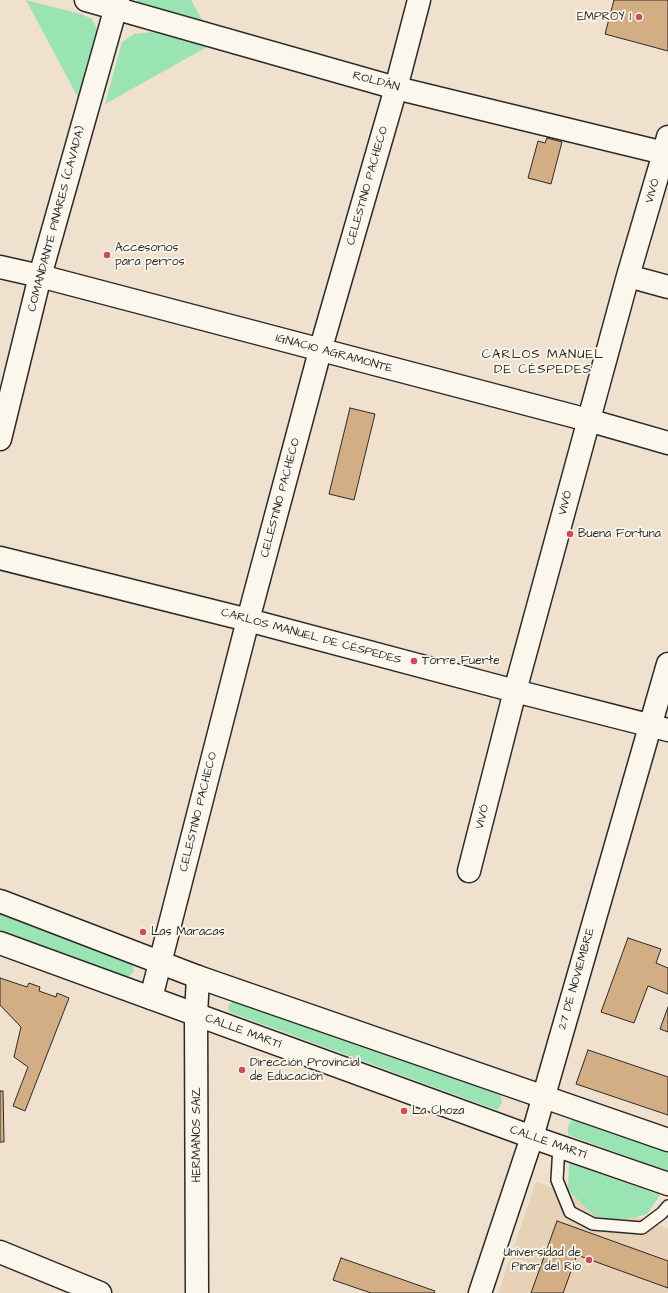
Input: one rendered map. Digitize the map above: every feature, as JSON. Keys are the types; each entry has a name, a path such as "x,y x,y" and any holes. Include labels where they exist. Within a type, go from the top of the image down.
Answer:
{"street":[{"name":"ROLDÁN","path":"86,0 117,4 396,88 667,148"},
{"name":"CELESTINO PACHECO","path":"151,998 248,620 320,351 396,88 419,0"},
{"name":"COMANDANTE PINARES (CAVADA)","path":"0,439 40,276 117,4"},
{"name":"VIVÓ","path":"470,871 515,691 588,420 628,276 667,148"},
{"name":"IGNACIO AGRAMONTE","path":"0,267 40,276 320,351 588,420 668,443"},
{"path":"628,276 668,287"},
{"name":"CARLOS MANUEL DE CÉSPEDES","path":"0,558 248,620 515,691 660,727"},
{"name":"27 DE NOVIEMBRE","path":"480,1293 532,1138 543,1097 660,727 668,664"},
{"path":"0,901 198,977 668,1140"},
{"name":"CALLE MARTÍ","path":"0,942 532,1138 668,1184"},
{"name":"HERMANOS SAIZ","path":"197,1293 196,1015 198,977"},
{"path":"0,1252 100,1293"}],"lane":[{"path":"559,1146 556,1180 570,1212 593,1224 642,1228 662,1213 668,1206"}],"shaded area":[{"name":"Universidad de Pinar del Río","path":"536,1182 668,1228 668,1293 498,1293"}],"green space":[{"path":"26,0 81,14 92,19 97,29 97,46 81,103"},
{"path":"137,0 191,0 204,23 140,5"},
{"path":"152,32 207,47 105,104 122,42 134,34"},
{"path":"0,912 132,962 134,971 128,977 0,930"},
{"path":"235,1000 501,1095 502,1103 497,1110 229,1012 228,1005"},
{"path":"573,1118 668,1152 668,1171 568,1135 568,1126"},
{"path":"569,1163 660,1195 647,1214 633,1218 618,1219 597,1217 568,1190"}],"building":[{"name":"EMPROY 1","path":"614,0 668,0 668,51 605,34"},
{"path":"547,138 562,142 551,184 528,178 538,141 545,143"},
{"path":"350,408 375,414 354,500 329,494"},
{"path":"628,938 661,949 656,963 668,968 668,994 648,986 634,1023 601,1012"},
{"path":"0,978 27,987 29,983 40,987 39,991 56,997 57,993 69,998 25,1111 13,1106 28,1067 14,1057 21,1027 0,1005"},
{"path":"668,1007 668,1032 660,1029"},
{"path":"588,1050 668,1077 668,1115 576,1084"},
{"path":"0,1091 3,1091 4,1142 0,1142"},
{"path":"557,1221 668,1261 668,1288 577,1255 563,1293 531,1293"},
{"path":"341,1258 435,1291 434,1293 371,1293 333,1280"}],"place":[{"name":"EMPROY 1","path":"639,17"},
{"name":"Accesorios para perros","path":"107,255"},
{"name":"Buena Fortuna","path":"570,534"},
{"name":"Torre Fuerte","path":"414,661"},
{"name":"Las Maracas","path":"143,932"},
{"name":"Dirección Provincial de Educación","path":"242,1070"},
{"name":"La Choza","path":"404,1111"},
{"name":"Universidad de Pinar del Río","path":"589,1260"}],"district":[{"name":"CARLOS MANUEL DE CÉSPEDES","path":"543,362"}]}
